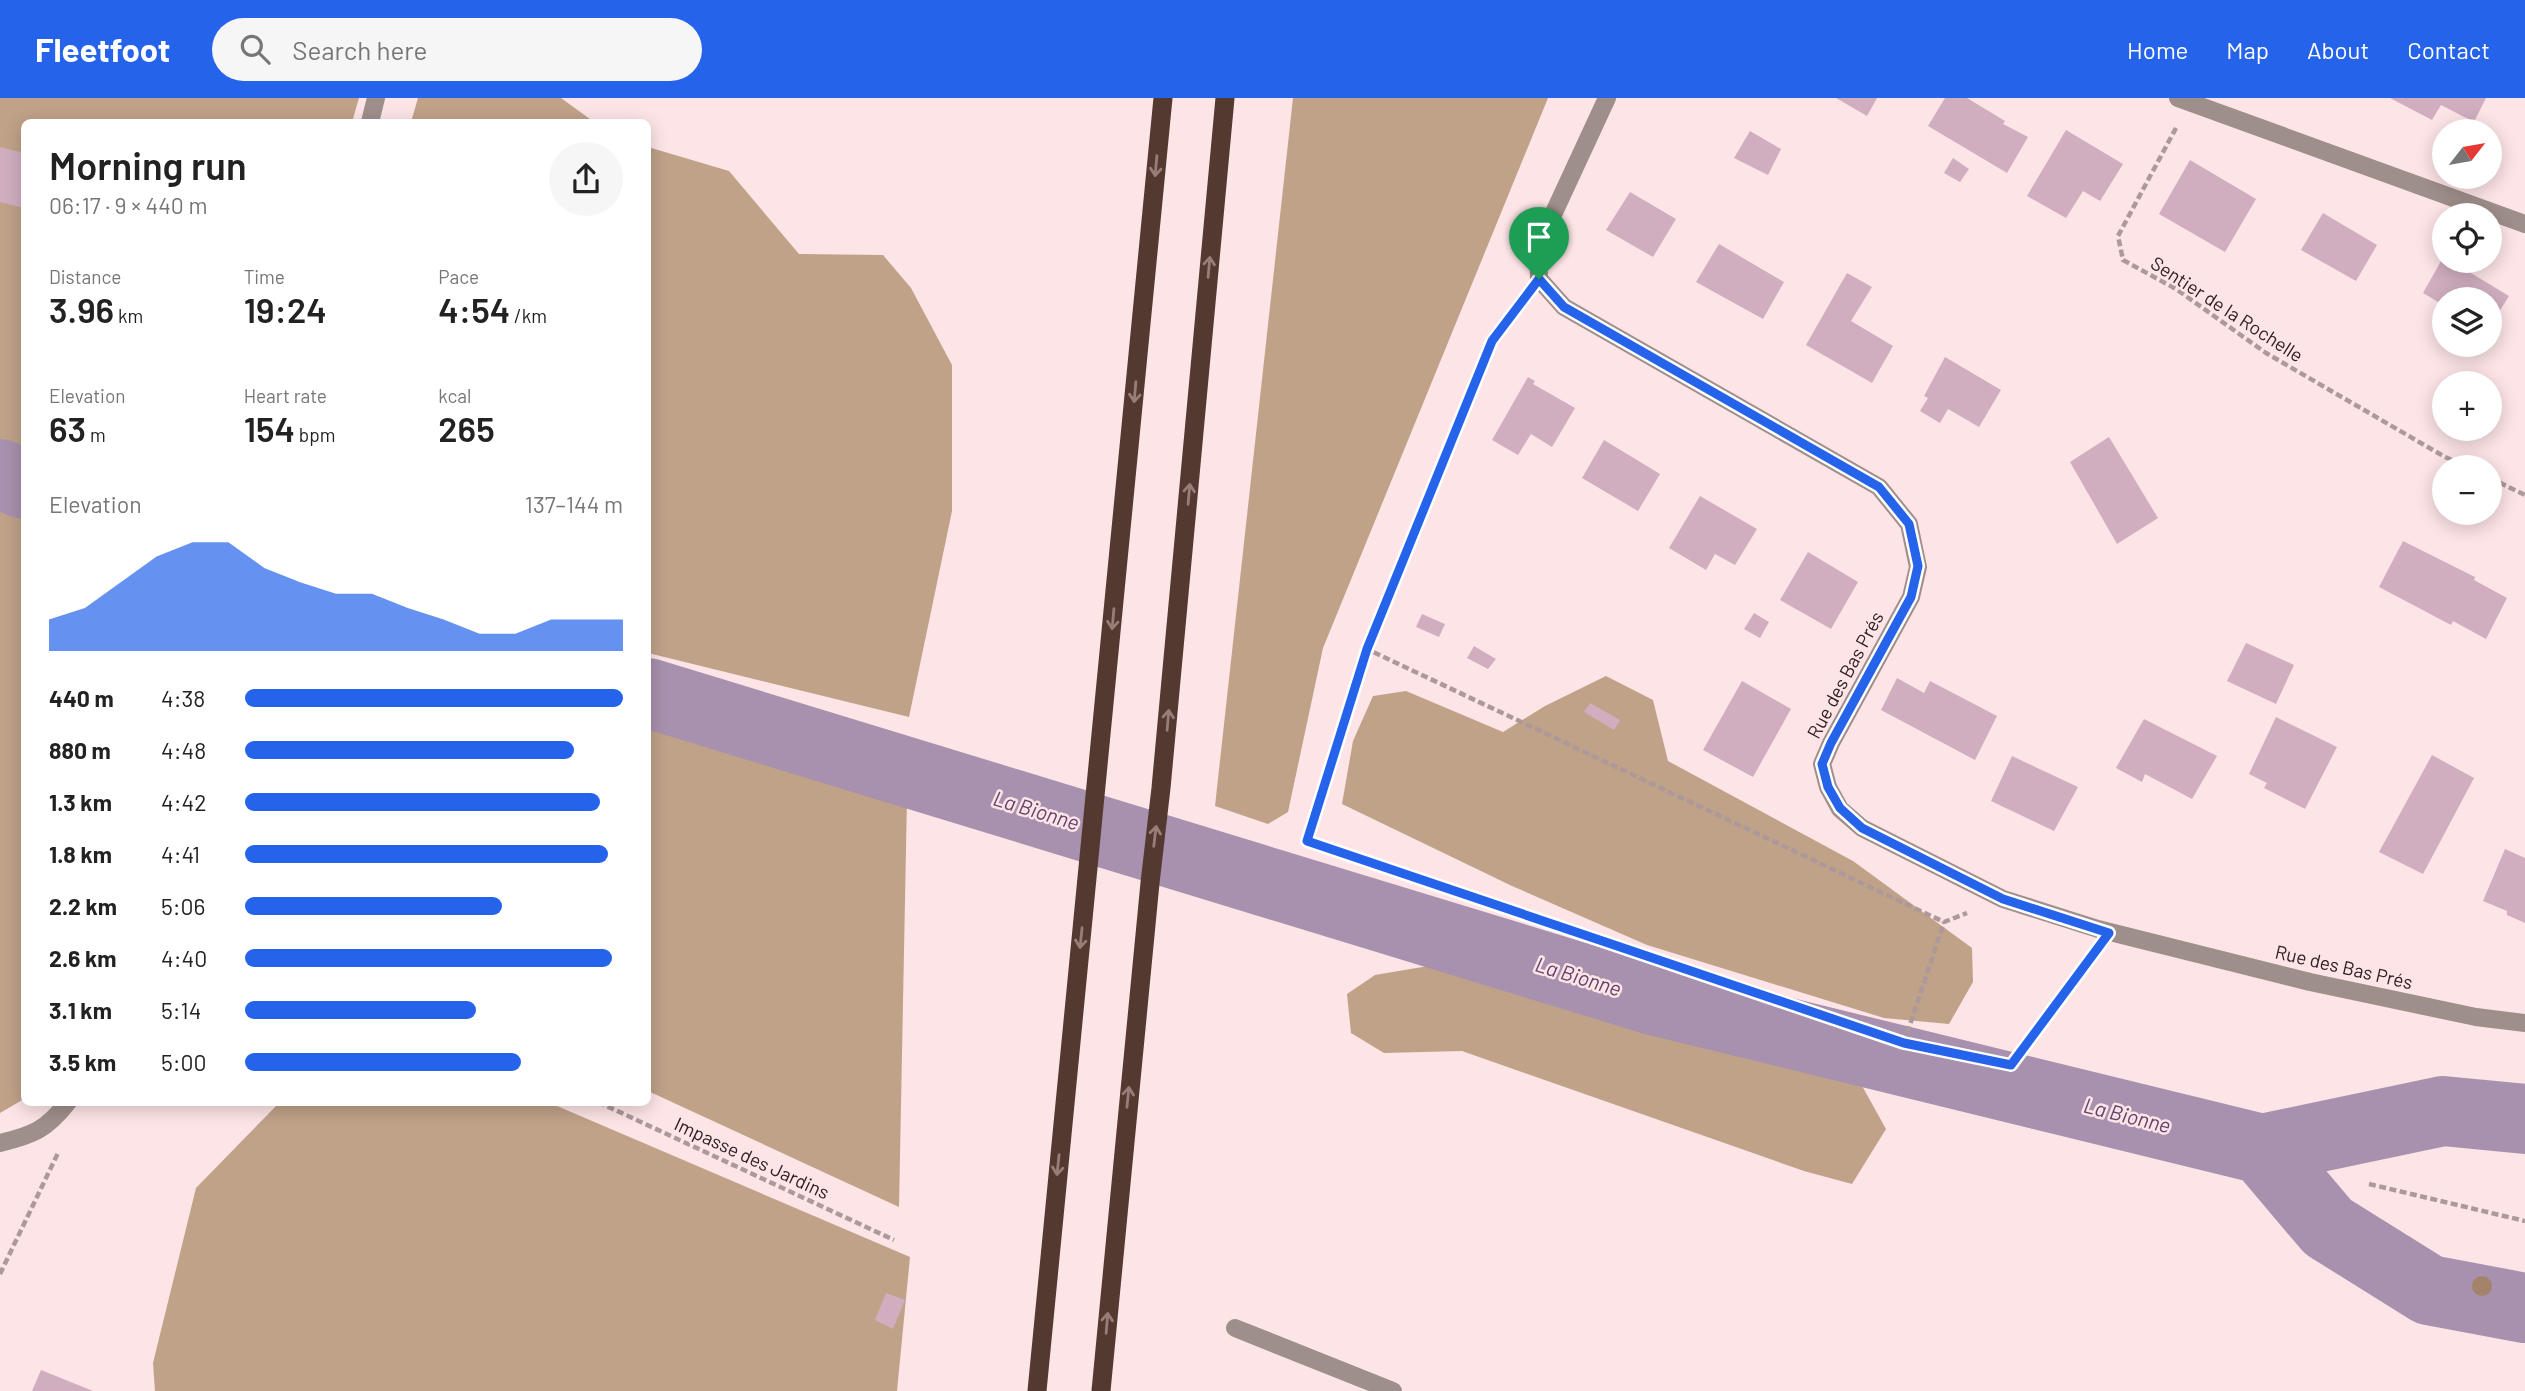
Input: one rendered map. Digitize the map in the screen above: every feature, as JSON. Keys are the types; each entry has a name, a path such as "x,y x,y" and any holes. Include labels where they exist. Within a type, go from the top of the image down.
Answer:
{"highway":[{"path":"1037,1391 1163,98"},
{"path":"1101,1391 1161,788 1225,98"}],"street":[{"path":"371,119 376,98"},
{"path":"1539,279 1538,247 1607,98"},
{"path":"2184,100 2525,224"},
{"name":"Rue des Bas Prés","path":"1539,279 1564,307 1879,487 1909,524 1918,566 1911,597 1822,764 1828,787 1840,808 1862,828 2003,899 2109,933 2322,985 2476,1017 2525,1023"},
{"path":"0,1143 30,1136 55,1119 65,1106"},
{"path":"1235,1328 1393,1391"}],"path":[{"name":"Sentier de la Rochelle","path":"2184,100 2118,236 2123,260 2175,289 2266,353 2442,455"},
{"path":"1539,279 1492,341 1367,649 1307,841 1904,1043 2011,1065 2109,933"},
{"path":"2502,484 2525,495"},
{"path":"1367,649 1944,922 2003,899"},
{"path":"1904,1043 1944,922"},
{"name":"Impasse des Jardins","path":"607,1106 894,1240"},
{"path":"0,1274 59,1150"},
{"path":"2370,1184 2525,1221"}],"shaded area":[{"path":"0,98 359,98 353,119 21,119 21,456 0,447"},
{"path":"418,98 561,98 590,119 412,119"},
{"path":"1293,98 1548,98 1323,648 1288,812 1268,824 1215,806"},
{"path":"651,148 729,171 799,254 883,255 911,288 952,365 952,511 909,717 651,654"},
{"path":"0,469 21,480 21,1101 0,1113"},
{"path":"1606,676 1653,700 1668,761 1853,861 1972,948 1973,982 1949,1024 1884,1018 1647,945 1512,886 1342,804 1353,741 1373,696 1406,691 1503,732 1545,706"},
{"path":"651,728 907,798 899,1207 651,1092"},
{"path":"1440,964 1861,1084 1886,1129 1852,1184 1804,1171 1462,1051 1384,1053 1351,1033 1347,994 1375,975"},
{"path":"276,1106 557,1106 910,1257 897,1391 155,1391 153,1363 196,1188"}],"building":[{"path":"1836,98 1877,98 1867,116"},
{"path":"1945,98 1967,98 2005,121 2003,124 2028,137 2007,173 1928,126"},
{"path":"2390,98 2486,98 2476,119 2468,119 2441,105 2432,120"},
{"path":"2066,130 2123,164 2100,201 2083,191 2066,218 2027,196"},
{"path":"1750,131 1781,149 1768,175 1734,158"},
{"path":"0,147 21,152 21,207 0,202"},
{"path":"1953,158 1969,169 1960,182 1944,173"},
{"path":"2190,160 2256,199 2225,252 2159,214"},
{"path":"1630,192 1676,219 1653,257 1606,230"},
{"path":"2323,213 2377,245 2356,281 2301,250"},
{"path":"1719,244 1784,282 1763,319 1696,282"},
{"path":"1847,273 1872,287 1851,321 1893,346 1872,383 1806,345"},
{"path":"2434,273 2471,273 2494,287 2432,287 2432,298 2423,293"},
{"path":"2502,292 2509,296 2502,307"},
{"path":"1945,357 2001,390 1979,427 1948,409 1940,423 1920,411 1928,398 1924,396"},
{"path":"1528,377 1535,381 1533,384 1575,408 1552,447 1531,434 1518,455 1492,440"},
{"path":"2109,437 2158,518 2117,544 2070,462"},
{"path":"1604,440 1660,474 1638,511 1582,478"},
{"path":"1700,496 1757,529 1735,565 1715,554 1706,570 1669,548"},
{"path":"2403,541 2475,577 2474,580 2507,598 2486,639 2453,621 2451,625 2379,587"},
{"path":"1808,552 1858,582 1831,629 1780,600"},
{"path":"1754,613 1769,622 1760,638 1744,629"},
{"path":"1422,614 1445,624 1439,637 1416,627"},
{"path":"2246,643 2294,665 2276,704 2227,681"},
{"path":"1474,646 1496,659 1488,669 1467,658"},
{"path":"1897,678 1924,693 1930,681 1997,716 1975,760 1881,710"},
{"path":"1742,681 1791,709 1753,777 1703,750"},
{"path":"1590,703 1620,720 1614,730 1584,712"},
{"path":"2276,717 2337,747 2305,809 2264,788 2267,783 2249,774"},
{"path":"2144,719 2217,756 2192,799 2145,774 2142,782 2116,768"},
{"path":"2432,755 2474,778 2423,874 2379,852"},
{"path":"2012,756 2078,787 2054,831 1991,801"},
{"path":"2505,849 2525,858 2525,923 2507,915 2507,911 2483,901"},
{"path":"886,1293 905,1300 893,1329 875,1320"},
{"path":"41,1370 93,1391 32,1391"}],"waterway":[{"name":"La Bionne","path":"0,474 21,483"},
{"name":"La Bionne","path":"651,694 1653,1000 2262,1149 2443,1111 2525,1119"},
{"path":"2262,1149 2328,1227 2429,1290 2525,1308"}],"route":[{"path":"1539,279 1564,307 1879,487 1909,524 1918,566 1911,597 1822,764 1828,787 1840,808 1862,828 2003,899 2109,933 2011,1065 1904,1043 1307,841 1367,649 1492,341 1539,279"}]}
